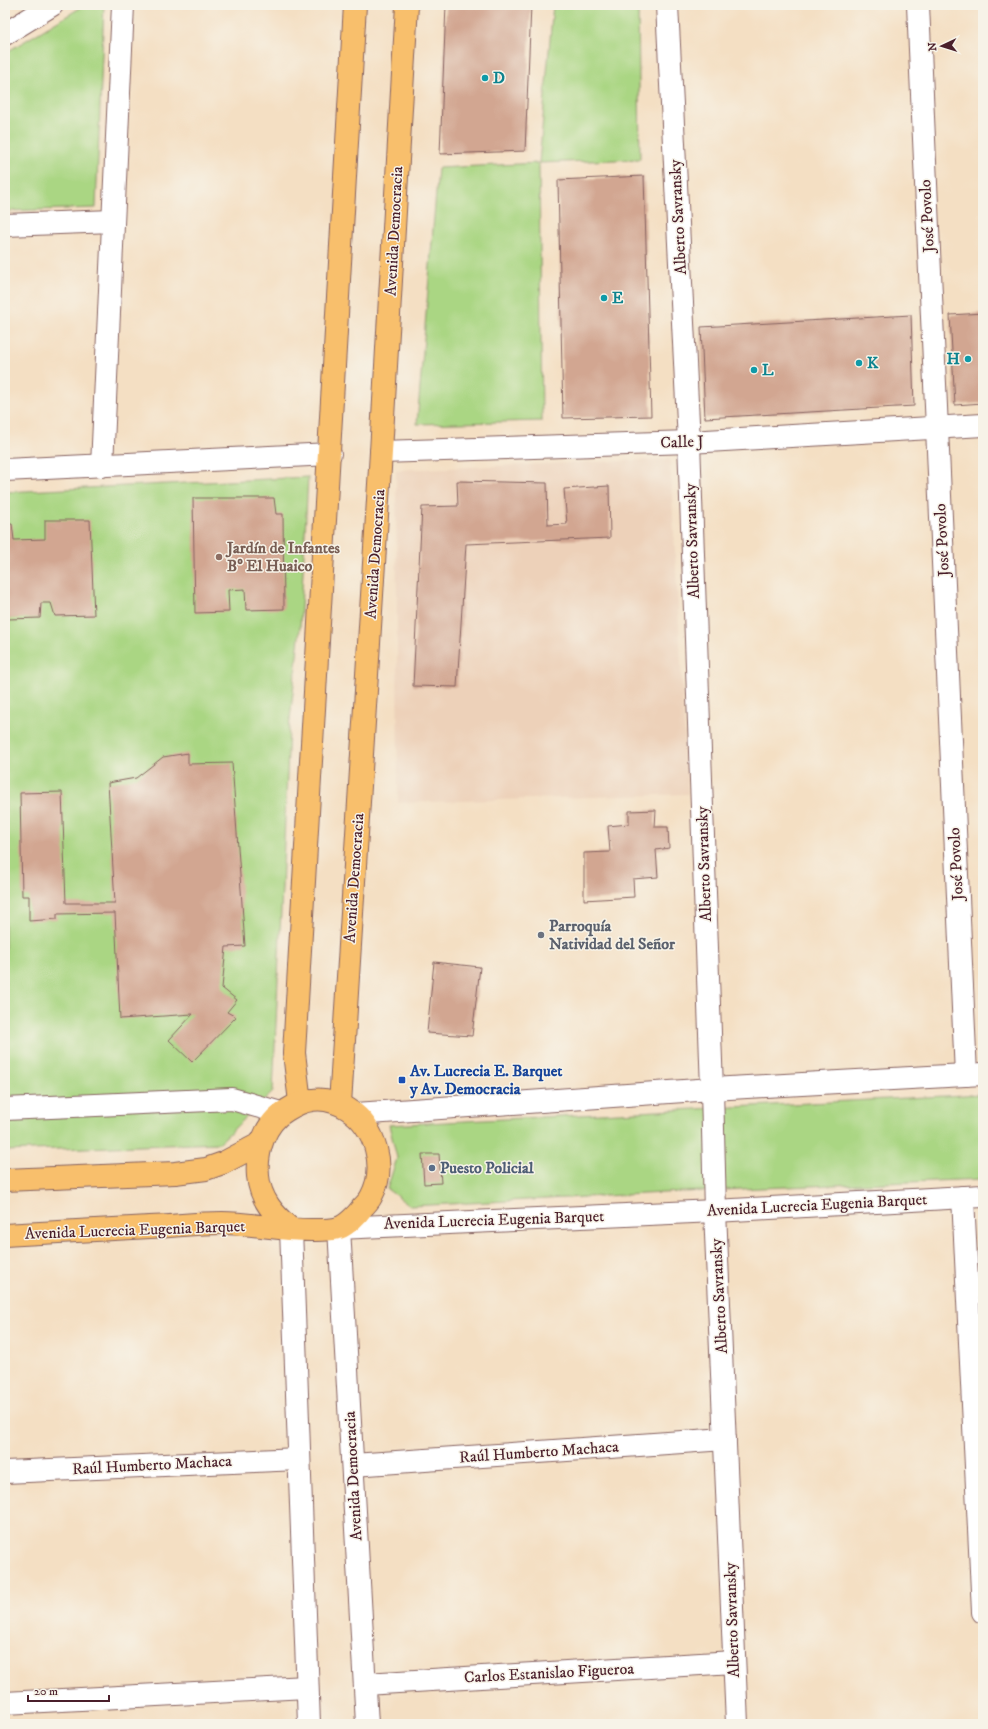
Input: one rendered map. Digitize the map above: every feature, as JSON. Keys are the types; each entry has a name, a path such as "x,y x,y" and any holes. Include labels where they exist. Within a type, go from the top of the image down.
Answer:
{"main road":[{"path":"300,1102 294,1053 355,5"},
{"name":"Avenida Democracia","path":"348,1109 381,452 407,5"},
{"path":"292,1229 276,1217 265,1201 258,1182 257,1163 261,1144 269,1127 281,1113 300,1102 313,1100 327,1100 348,1109 370,1132 377,1153 378,1176 371,1197 357,1215 339,1228"},
{"path":"5,1180 175,1173 206,1169 223,1164 261,1144"},
{"name":"Avenida Lucrecia Eugenia Barquet","path":"5,1235 222,1223 314,1230 339,1228"}],"street":[{"path":"5,34 52,5"},
{"path":"102,466 123,5"},
{"name":"Alberto Savransky","path":"667,5 689,442 715,1211 737,1724"},
{"name":"José Povolo","path":"918,5 937,428 974,1074"},
{"path":"5,225 113,222"},
{"name":"Calle J","path":"381,452 689,442 983,425"},
{"path":"5,470 330,454"},
{"path":"348,1109 974,1074"},
{"path":"5,1109 232,1098 281,1113"},
{"path":"973,1197 983,1612"},
{"name":"Avenida Lucrecia Eugenia Barquet","path":"339,1228 715,1211 973,1197"},
{"name":"Avenida Democracia","path":"339,1228 367,1724"},
{"path":"292,1229 298,1459 309,1724"},
{"name":"Raúl Humberto Machaca","path":"353,1465 725,1439"},
{"name":"Raúl Humberto Machaca","path":"5,1472 298,1459"},
{"name":"Carlos Estanislao Figueroa","path":"365,1684 734,1662"},
{"path":"5,1702 307,1687"}],"shaded area":[{"path":"670,459 688,794 398,803 396,470"}],"green space":[{"path":"85,5 104,5 96,208 5,211 5,53"},
{"path":"553,5 638,5 640,159 539,163"},
{"path":"539,163 542,421 417,424 438,168"},
{"path":"308,477 300,628 289,729 273,1092 219,1143 5,1151 5,492"},
{"path":"983,1094 983,1179 761,1188 410,1206 387,1189 397,1158 389,1125"}],"building":[{"name":"D","path":"446,5 531,5 525,151 440,154"},
{"name":"E","path":"644,176 651,416 563,418 558,180"},
{"name":"H","path":"983,313 983,403 955,405 950,315"},
{"path":"911,315 914,406 705,418 701,327"},
{"path":"457,481 547,483 548,525 567,524 564,489 609,486 610,538 466,544 457,687 413,686 422,507 458,506"},
{"path":"193,498 274,498 276,514 283,514 284,609 246,610 245,589 228,590 229,612 195,613"},
{"path":"45,520 90,520 94,615 55,616 51,603 41,603 40,618 8,619 5,606 5,524 12,524 14,540 45,539"},
{"path":"188,753 188,764 232,763 245,946 226,947 222,988 237,1000 227,1012 236,1017 192,1062 169,1040 193,1014 120,1019 115,913 57,914 57,919 29,921 29,896 22,896 20,793 62,792 66,903 115,903 108,783 136,778 163,757"},
{"path":"656,810 655,827 668,827 669,848 656,850 658,877 633,879 634,897 584,900 584,853 610,852 608,826 629,824 629,811"},
{"path":"434,962 480,967 472,1036 427,1033"},
{"name":"Puesto Policial","path":"422,1154 439,1154 441,1183 424,1184"}],"place":[{"name":"D","path":"485,78"},
{"name":"E","path":"604,298"},
{"name":"H","path":"968,359"},
{"name":"K","path":"859,363"},
{"name":"L","path":"754,370"},
{"name":"Jardín de Infantes Bº El Huaico","path":"219,557"},
{"name":"Parroquía Natividad del Señor","path":"541,935"},
{"name":"Av. Lucrecia E. Barquet y Av. Democracia","path":"402,1080"},
{"name":"Puesto Policial","path":"432,1168"}]}
